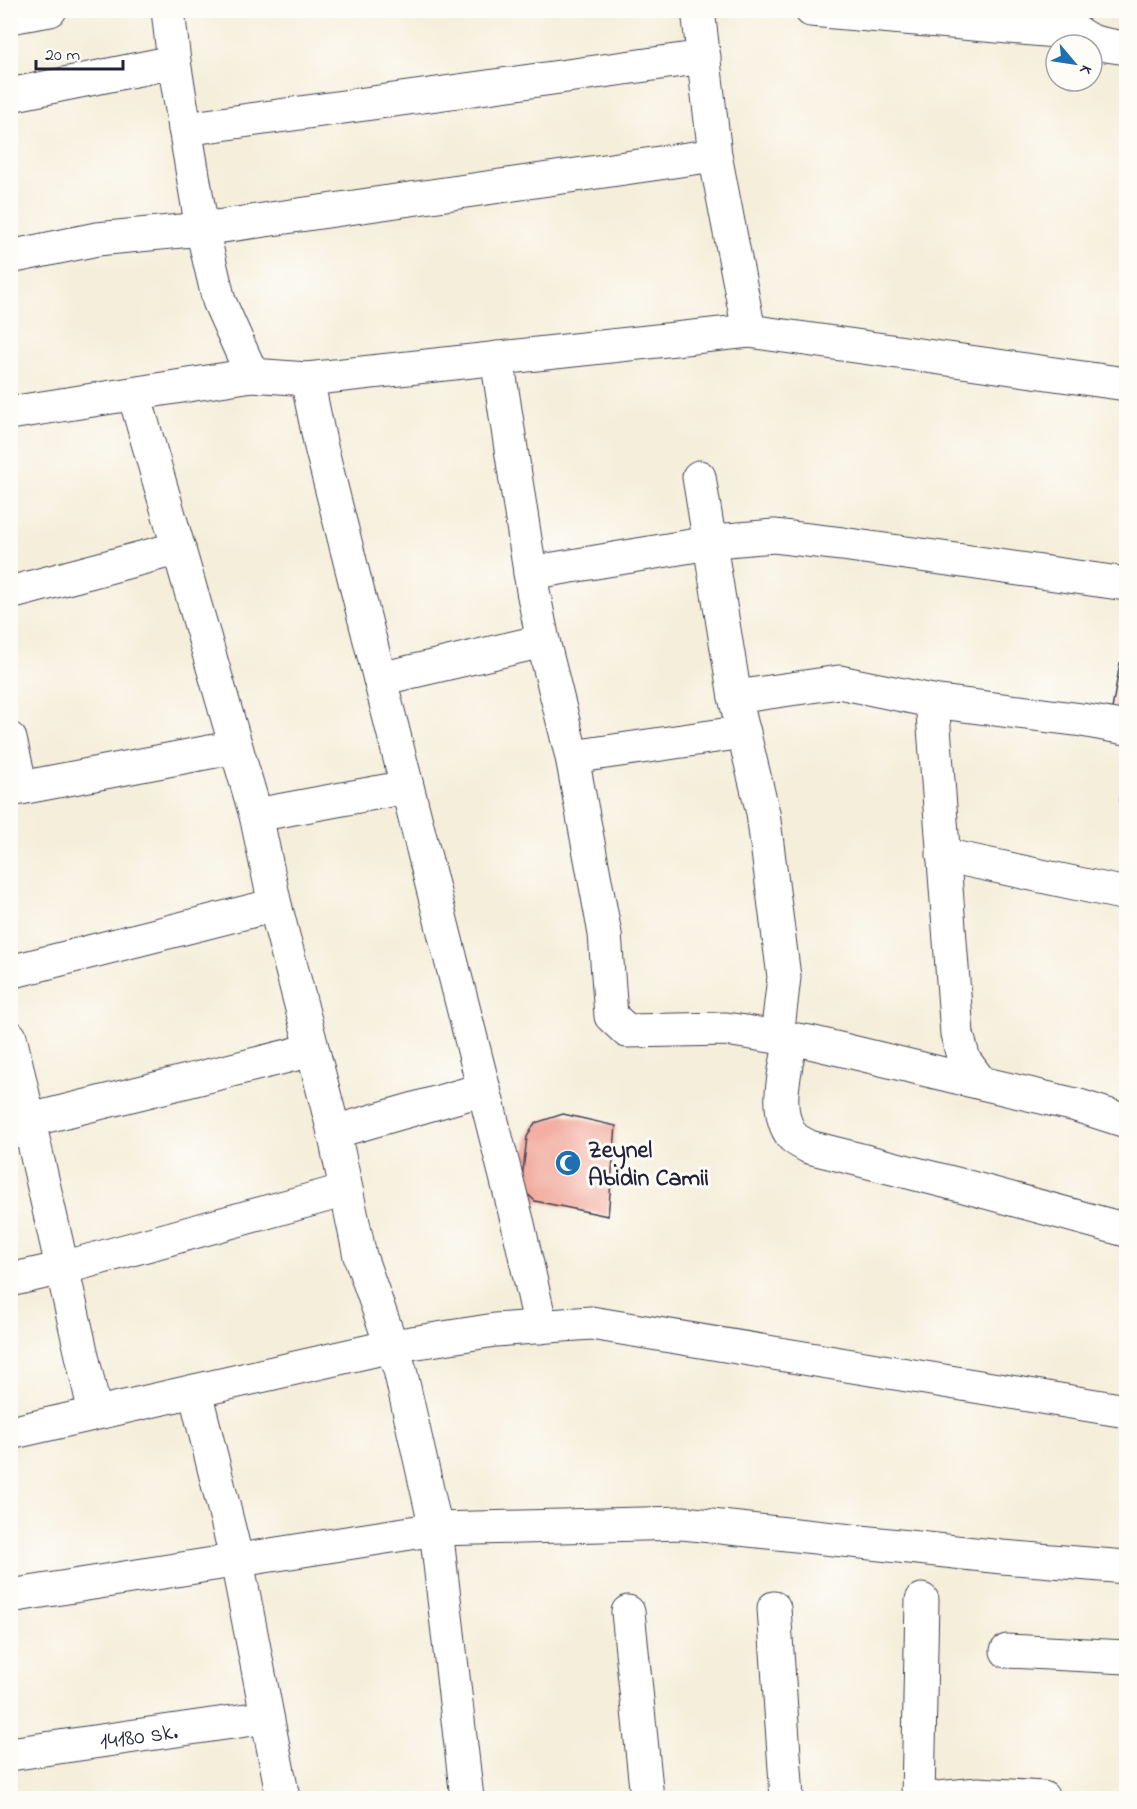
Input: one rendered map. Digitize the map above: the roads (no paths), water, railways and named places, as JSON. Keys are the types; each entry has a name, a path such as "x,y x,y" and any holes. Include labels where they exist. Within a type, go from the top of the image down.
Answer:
{"street":[{"path":"10,17 50,10"},
{"path":"168,10 174,62 202,228 219,301 252,375"},
{"path":"698,10 715,155 749,331"},
{"path":"811,10 1078,22 1085,39 1094,43 1126,48"},
{"path":"185,129 704,57"},
{"path":"10,95 174,62"},
{"path":"10,257 97,239 202,228 715,155"},
{"path":"10,413 252,375 307,379 749,331 1126,384"},
{"path":"497,358 530,573 543,641 572,757 604,934 611,1016 627,1031 726,1029 810,1042 1077,1105 1126,1121"},
{"path":"307,379 321,447 518,1224 541,1327"},
{"path":"134,394 256,815 275,905 334,1132 360,1256 400,1370 436,1529 467,1798"},
{"path":"699,477 735,697 763,813 784,977 782,1098 785,1123 794,1139 809,1147 1126,1230"},
{"path":"530,573 710,543 774,536 1126,584"},
{"path":"10,593 178,548"},
{"path":"380,679 543,641"},
{"path":"735,697 839,682 932,701 1082,720 1126,728"},
{"path":"932,701 957,1034 964,1060 981,1083"},
{"path":"572,757 744,732"},
{"path":"10,739 16,788 236,747"},
{"path":"256,815 407,787"},
{"path":"943,855 1126,894"},
{"path":"10,972 275,905"},
{"path":"10,1037 20,1123 63,1268 95,1413"},
{"path":"20,1123 312,1050"},
{"path":"334,1132 484,1089"},
{"path":"10,1280 63,1268 346,1190"},
{"path":"10,1433 392,1346 495,1330 591,1323 1126,1411"},
{"path":"195,1391 237,1561 283,1798"},
{"path":"10,1596 436,1529 683,1523 1126,1568"},
{"path":"918,1798 921,1600"},
{"path":"774,1608 787,1798"},
{"path":"628,1612 647,1798"},
{"path":"1007,1651 1126,1657"},
{"name":"14180 sk.","path":"10,1754 267,1717"},
{"path":"939,1798 978,1796 1043,1798"}],"place":[{"name":"Zeynel Abidin Camii","path":"568,1163"}]}
